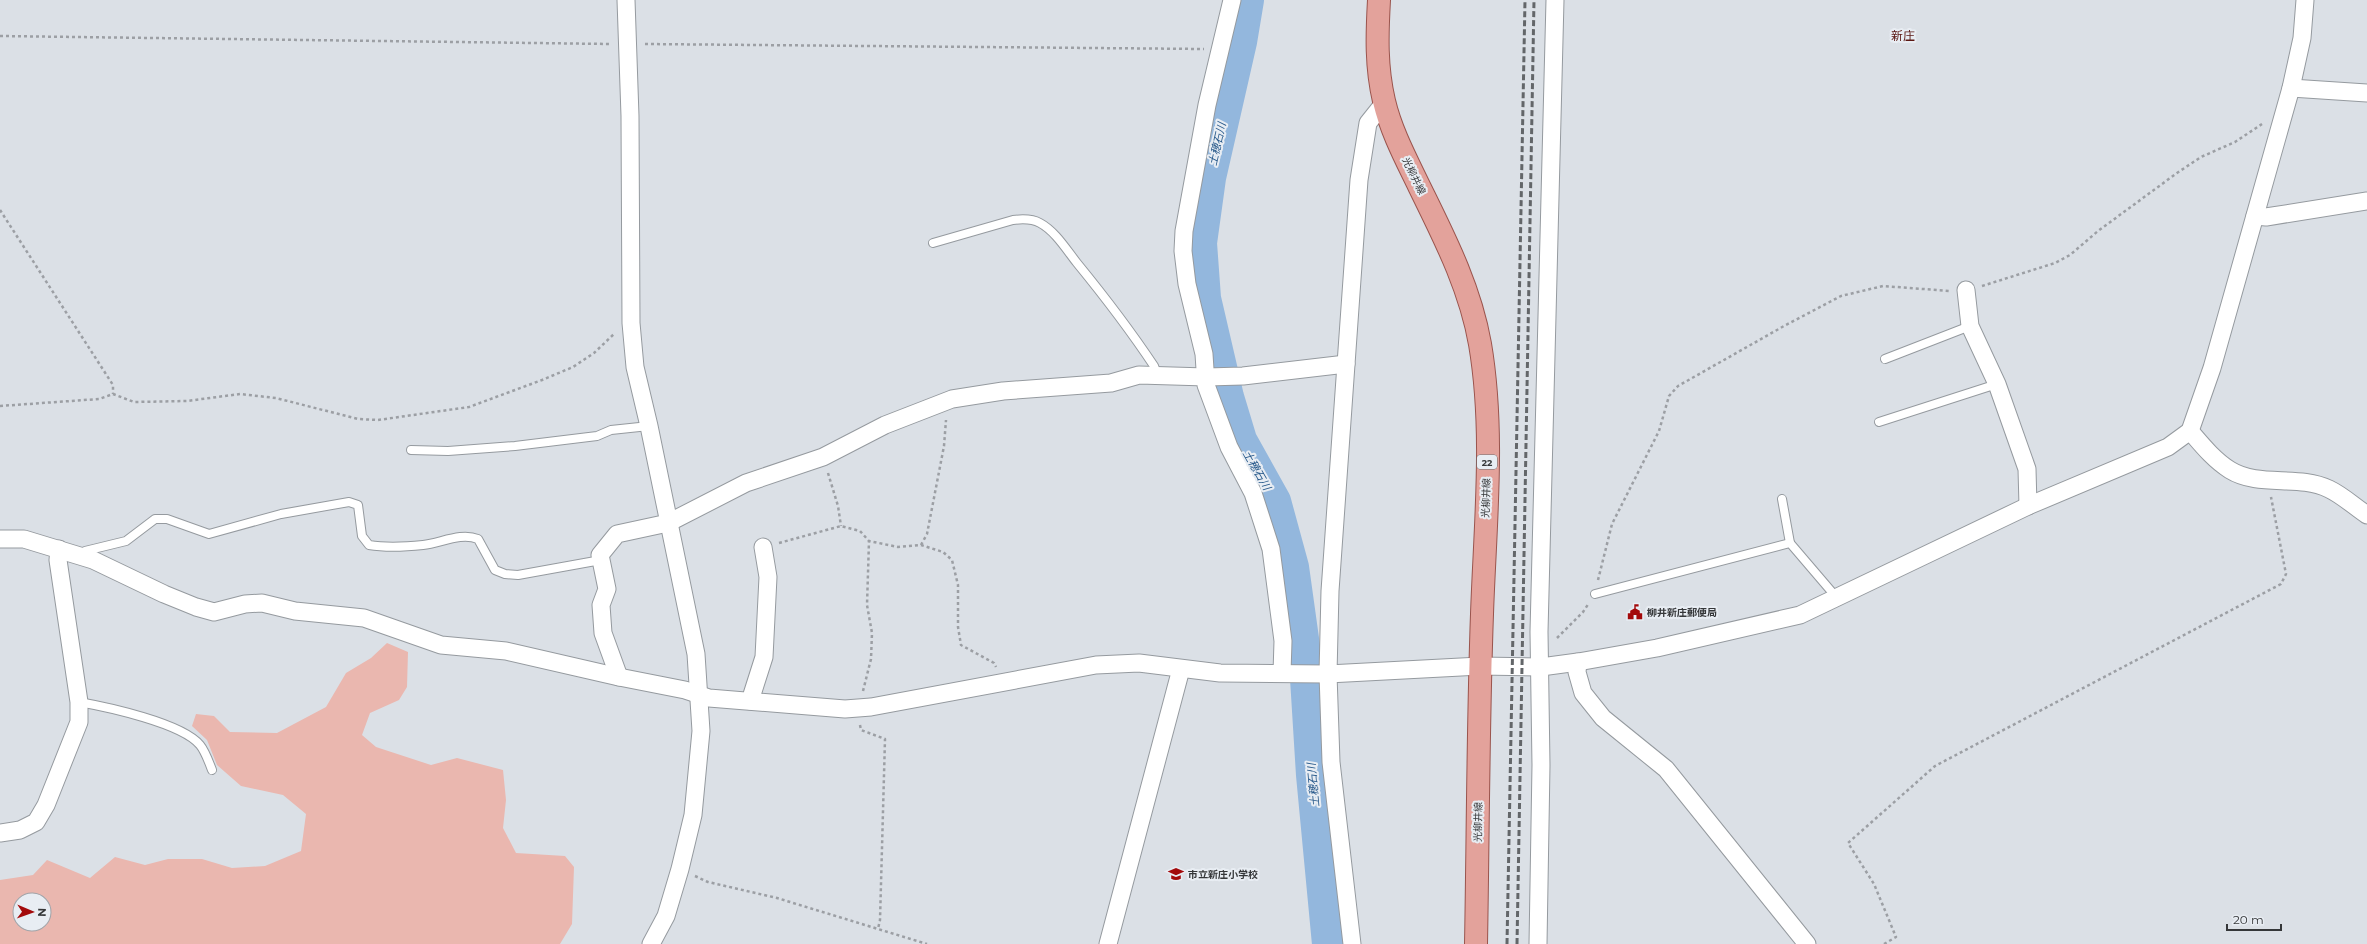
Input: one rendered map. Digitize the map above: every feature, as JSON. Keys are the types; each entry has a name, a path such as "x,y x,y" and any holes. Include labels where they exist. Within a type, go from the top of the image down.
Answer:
{"main road":[{"name":"光柳井線","path":"1379,0 1378,68 1384,102 1394,132 1454,256 1470,304 1480,342 1486,393 1488,443 1480,666 1476,944"}],"street":[{"path":"626,0 630,116 631,323 635,367 649,426 696,654 701,731 699,768 693,815 680,870 666,916 651,944"},
{"path":"1232,0 1207,105 1184,231 1183,251 1187,284 1208,377 1206,385 1229,447 1253,494 1271,549 1288,673"},
{"path":"1538,944 1540,649 1549,151 1555,0"},
{"path":"0,539 24,539 80,556 196,608 214,612 245,604 262,602 295,611 364,618 440,645 506,650 619,677 685,690 699,696 845,709 858,708 1096,665 1139,663 1220,673 1325,674 1480,666 1541,667 1578,662 1775,622 1800,615 2028,506 2168,447 2190,431 2212,368 2291,88 2302,38 2306,0"},
{"path":"2291,88 2367,93"},
{"path":"1352,944 1331,762 1325,674 1359,180 1368,124 1384,102"},
{"path":"2255,216 2266,217 2367,201"},
{"path":"1966,290 1970,326 1997,384 2027,468 2028,506"},
{"path":"619,677 603,633 601,605 607,589 600,555 616,534 668,523 746,483 823,457 885,425 944,402 1003,391 1111,383 1139,375 1157,374 1208,377 1243,376 1346,364"},
{"path":"2190,431 2214,457 2230,470 2249,478 2307,482 2329,489 2367,515"},
{"path":"750,701 764,657 768,577 763,547"},
{"path":"0,833 20,830 36,822 46,805 79,722 79,702 58,560 59,549"},
{"path":"1578,662 1577,672 1583,693 1603,718 1666,769 1807,944"},
{"path":"1108,944 1181,669"}],"lane":[{"path":"933,243 1012,220 1025,219 1039,222 1065,247 1120,316 1154,366 1157,374"},
{"path":"1884,359 1970,326"},
{"path":"1879,422 1997,384"},
{"path":"411,450 448,451 515,446 598,436 611,430 649,426"},
{"path":"1782,499 1790,543 1837,598"},
{"path":"80,556 86,551 126,541 155,519 167,519 209,534 274,516 349,502 358,505 362,536 369,545 388,548 424,545 469,536 478,539 495,570 505,574 518,575 601,560"},
{"path":"1595,594 1790,543"},
{"path":"79,702 120,709 187,734 200,745 212,770"}],"path":[{"path":"1540,649 1554,642 1583,612 1595,594 1612,524 1659,431 1669,396 1678,386 1784,326 1841,296 1883,286 1966,290 2055,263 2070,255 2098,231 2201,157 2236,142 2278,112 2284,113"},
{"path":"0,210 113,386 112,394"},
{"path":"0,406 99,399 112,394 134,402 187,401 240,394 276,398 358,419 378,420 469,407 542,380 573,366 594,352 618,329 631,323"},
{"path":"921,545 927,534 944,446 946,411 944,402"},
{"path":"823,457 838,506 840,526"},
{"path":"1884,944 1896,937 1874,884 1848,843 1934,766 2282,584 2286,574 2269,488 2270,479"},
{"path":"763,547 840,526 860,531 869,541 898,546 921,545 943,552 952,560 958,585 958,627 961,645 994,663 1000,682"},
{"path":"869,541 866,605 872,633 871,658 858,708 861,730 885,739 880,920 878,929"},
{"path":"680,870 708,882 771,896 928,944"}],"shaded area":[{"path":"387,643 408,652 407,687 399,700 370,713 362,735 376,747 431,765 457,758 503,770 506,800 503,828 516,853 565,856 574,867 572,924 560,944 0,944 0,880 33,875 47,860 90,878 115,857 145,865 168,859 202,859 232,868 265,866 301,851 306,814 283,795 241,786 217,765 207,740 192,726 196,714 214,716 230,732 277,733 326,707 346,673 371,658"}],"waterway":[{"name":"土穂石川","path":"1248,0 1241,42 1210,178 1201,243 1205,298 1228,397 1241,440 1275,501 1293,567 1304,646 1312,775 1328,944"}],"railway":[{"path":"1507,944 1525,0"},
{"path":"1517,944 1534,0"}],"place":[{"name":"柳井新庄郵便局","path":"1635,612"},
{"name":"市立新庄小学校","path":"1176,874"}],"district":[{"name":"新庄","path":"1903,35"}]}
